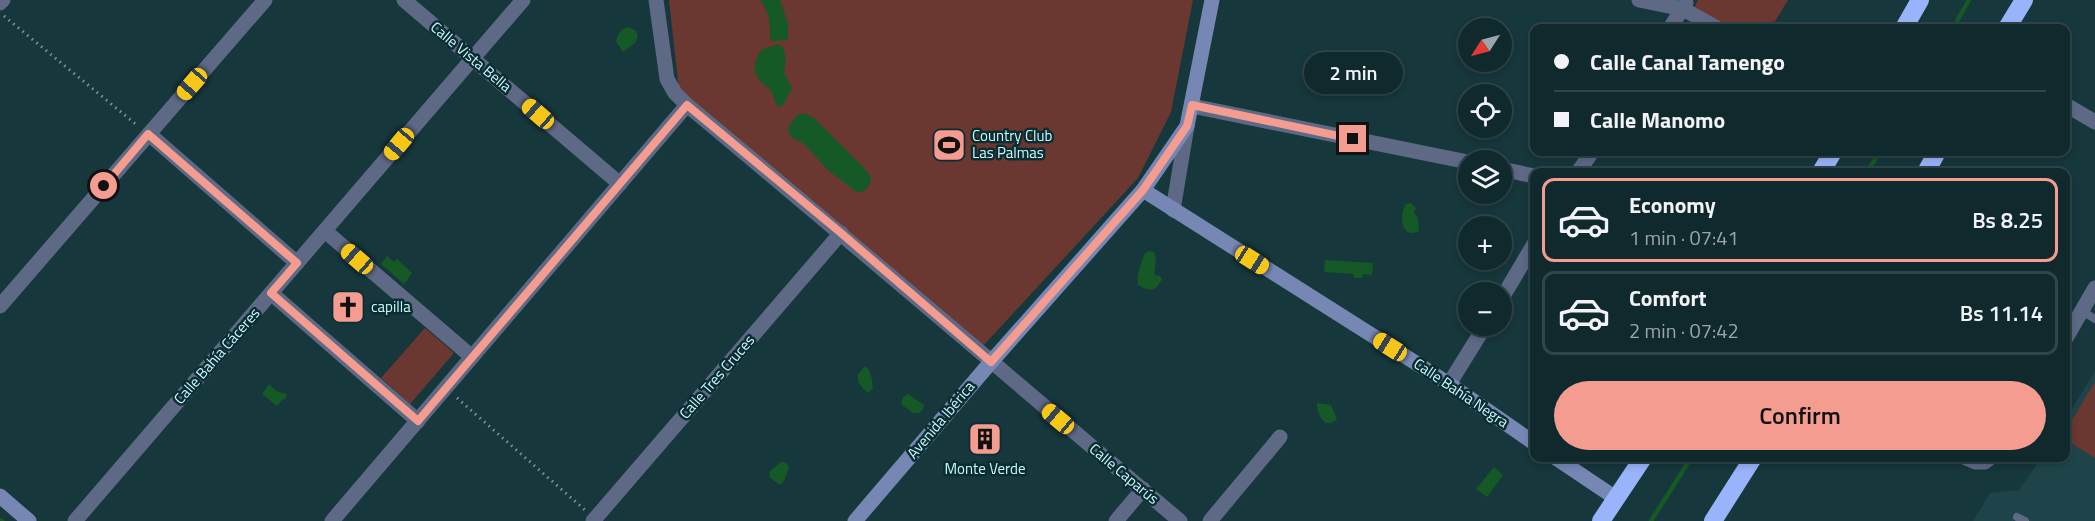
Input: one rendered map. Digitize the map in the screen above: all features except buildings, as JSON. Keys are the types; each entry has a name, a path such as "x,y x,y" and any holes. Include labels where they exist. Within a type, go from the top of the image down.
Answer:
{"highway":[{"path":"1906,24 1920,0"},
{"path":"2009,24 2024,0"},
{"path":"1601,521 1640,462"},
{"path":"1713,521 1750,462"}],"street":[{"path":"0,3 3,0"},
{"path":"0,306 265,0"},
{"name":"Calle Vista Bella","path":"404,0 620,184"},
{"name":"Calle Bahía Cáceres","path":"75,521 523,0"},
{"name":"Calle Caparús","path":"656,0 667,79 675,93 687,105 1180,521"},
{"name":"Avenida Ibérica","path":"1173,210 1212,0"},
{"path":"1639,0 1685,4 1712,24"},
{"path":"1672,24 1685,4"},
{"path":"332,521 687,105"},
{"path":"1192,105 1458,160"},
{"path":"2070,107 2095,122"},
{"name":"Avenida Ibérica","path":"855,521 1143,190 1187,126"},
{"path":"148,134 297,263"},
{"path":"1512,171 1530,175"},
{"name":"Calle Bahía Negra","path":"1143,190 1449,384 1530,440"},
{"path":"325,231 472,357"},
{"name":"Calle Tres Cruces","path":"594,520 841,233"},
{"path":"1511,282 1530,251"},
{"path":"2070,334 2089,315 2095,288"},
{"path":"271,293 418,421"},
{"path":"1449,384 1479,336"},
{"path":"1210,521 1280,437"},
{"path":"1562,462 1617,499"},
{"path":"1116,521 1143,489"},
{"path":"0,496 29,521"}],"path":[{"path":"0,13 148,134"},
{"path":"446,388 594,520"}],"shaded area":[{"name":"Country Club Las Palmas","path":"669,0 1193,0 1171,112 1138,178 982,347 679,90"},
{"path":"760,0 780,0 788,24 788,40 772,41 770,39 769,18"},
{"path":"1698,0 1788,0 1773,24 1720,24 1694,8"},
{"path":"629,27 636,31 638,37 635,43 623,52 616,42 620,32"},
{"path":"778,44 783,47 786,59 784,72 792,89 783,105 778,107 772,92 759,80 755,67 761,50"},
{"path":"798,114 813,117 864,168 871,177 866,189 858,193 829,171 804,144 793,138 788,132 789,126"},
{"path":"1411,203 1416,208 1414,212 1418,218 1419,231 1413,233 1405,230 1402,220 1406,204"},
{"path":"1154,252 1156,258 1154,275 1162,279 1152,290 1138,285 1139,269 1145,253"},
{"path":"387,256 394,262 397,259 412,273 404,284 381,264"},
{"path":"1325,260 1373,263 1372,275 1363,274 1362,278 1354,278 1353,274 1324,272"},
{"path":"425,328 454,353 410,404 381,378"},
{"path":"865,366 872,379 873,389 867,393 858,382 858,374"},
{"path":"2095,371 2095,521 1973,521 1990,493 2019,490 2038,462 2070,462 2070,412"},
{"path":"2095,382 2095,458 2070,442 2070,423"},
{"path":"269,384 276,391 287,394 277,406 262,394"},
{"path":"908,394 924,405 919,413 913,413 901,404 903,397"},
{"path":"1317,403 1331,405 1337,419 1329,423 1322,420"},
{"path":"781,462 787,463 789,468 780,485 769,477 770,471"},
{"path":"1494,467 1503,475 1487,497 1476,489"}],"waterway":[{"path":"1955,24 1969,0"},
{"path":"1870,168 1877,156"},
{"path":"1651,521 1688,462"}],"place":[{"name":"Country Club Las Palmas","path":"949,145"},
{"name":"capilla","path":"348,307"},
{"name":"Monte Verde","path":"985,439"}],"route":[{"path":"104,186 148,134 297,263 271,293 418,421 687,105 991,362 1143,190 1187,126 1192,105 1353,139"}]}
